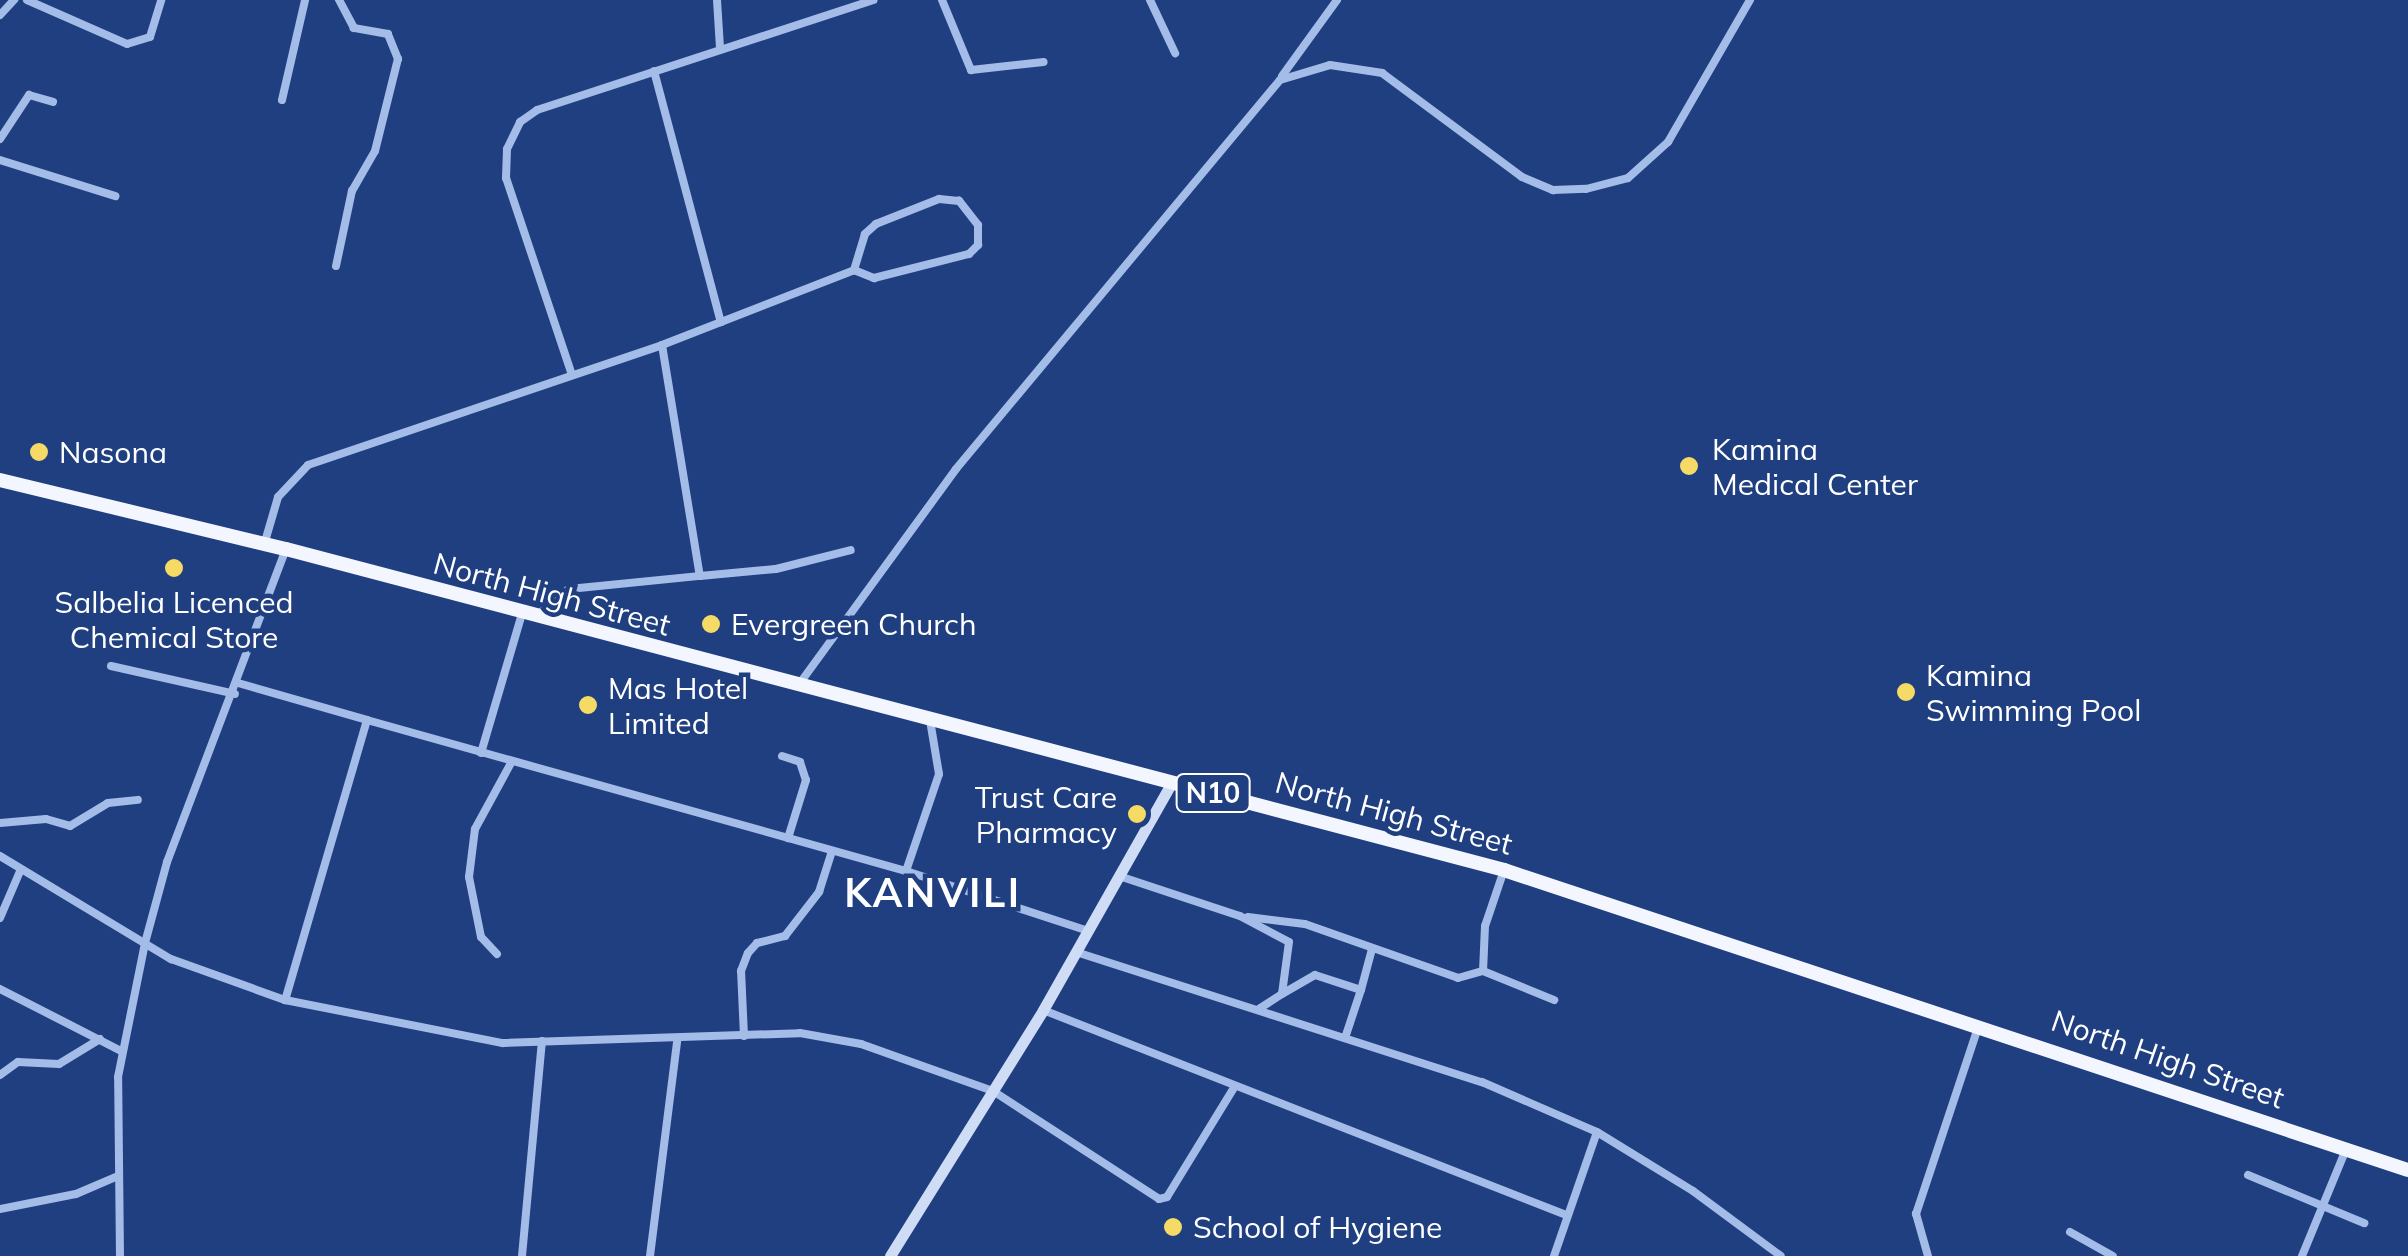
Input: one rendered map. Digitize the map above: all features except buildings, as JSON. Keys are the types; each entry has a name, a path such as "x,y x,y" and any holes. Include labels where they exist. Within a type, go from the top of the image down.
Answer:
{"highway":[{"name":"North High Street","path":"0,480 286,549 797,687 1504,870 1980,1023 2408,1170"}],"main road":[{"path":"890,1256 1043,1010 1122,877 1172,782"}],"street":[{"path":"0,16 14,0"},
{"path":"27,0 127,44 150,37 161,0"},
{"path":"282,100 305,0"},
{"path":"336,266 352,191 375,151 398,59 388,34 354,28 339,0"},
{"path":"717,0 720,48"},
{"path":"572,375 506,178 507,149 520,122 537,110 874,0"},
{"path":"942,0 971,70 1044,62"},
{"path":"1150,0 1175,53"},
{"path":"797,687 956,469 1280,80 1337,0"},
{"path":"1280,80 1330,65 1382,73 1522,177 1553,190 1586,189 1628,178 1668,142 1750,0"},
{"path":"654,71 722,322"},
{"path":"0,139 28,96 54,102"},
{"path":"0,160 114,196"},
{"path":"264,545 278,496 308,465 662,344 854,270 874,278 970,254 978,245 978,225 959,200 939,198 876,224 865,234 854,270"},
{"path":"662,344 700,576"},
{"path":"120,1256 121,1050 144,944 167,862 286,549"},
{"path":"481,753 529,615 569,588 776,570 851,550"},
{"path":"111,666 234,694"},
{"path":"238,682 906,871 1088,931"},
{"path":"285,1000 367,720"},
{"path":"906,871 939,774 930,720"},
{"path":"782,756 800,762 806,780 788,838"},
{"path":"496,954 481,937 469,877 475,828 512,761"},
{"path":"0,823 46,819 70,826 108,803 138,800"},
{"path":"744,1036 741,970 748,953 757,943 784,936 819,892 832,851"},
{"path":"0,856 144,944 212,976 285,1000 470,1039 676,1042 800,1033 860,1044 993,1091 1163,1199 1235,1086"},
{"path":"0,918 22,869"},
{"path":"1483,971 1485,926 1504,870"},
{"path":"1122,877 1240,916 1289,942 1282,994"},
{"path":"1240,916 1304,924 1458,978 1483,971 1554,1000"},
{"path":"1345,1038 1372,950"},
{"path":"1076,952 1482,1082 1596,1132 1694,1191 1781,1256"},
{"path":"1259,1009 1315,976 1360,990"},
{"path":"0,990 121,1050"},
{"path":"1043,1010 1566,1215"},
{"path":"1928,1256 1916,1214 1980,1023"},
{"path":"0,1075 18,1062 58,1064 100,1040"},
{"path":"522,1256 542,1041"},
{"path":"650,1256 676,1042"},
{"path":"1554,1256 1596,1132"},
{"path":"2302,1256 2346,1149"},
{"path":"2248,1175 2364,1224"},
{"path":"0,1209 76,1194 118,1176"},
{"path":"2070,1232 2113,1256"}],"place":[{"name":"Nasona","path":"39,452"},
{"name":"Kamina Medical Center","path":"1689,466"},
{"name":"Salbelia Licenced Chemical Store","path":"174,568"},
{"name":"Evergreen Church","path":"711,624"},
{"name":"Kamina Swimming Pool","path":"1906,692"},
{"name":"Mas Hotel Limited","path":"588,705"},
{"name":"Trust Care Pharmacy","path":"1137,814"},
{"name":"School of Hygiene","path":"1173,1227"}],"district":[{"name":"KANVILI","path":"933,892"}]}
